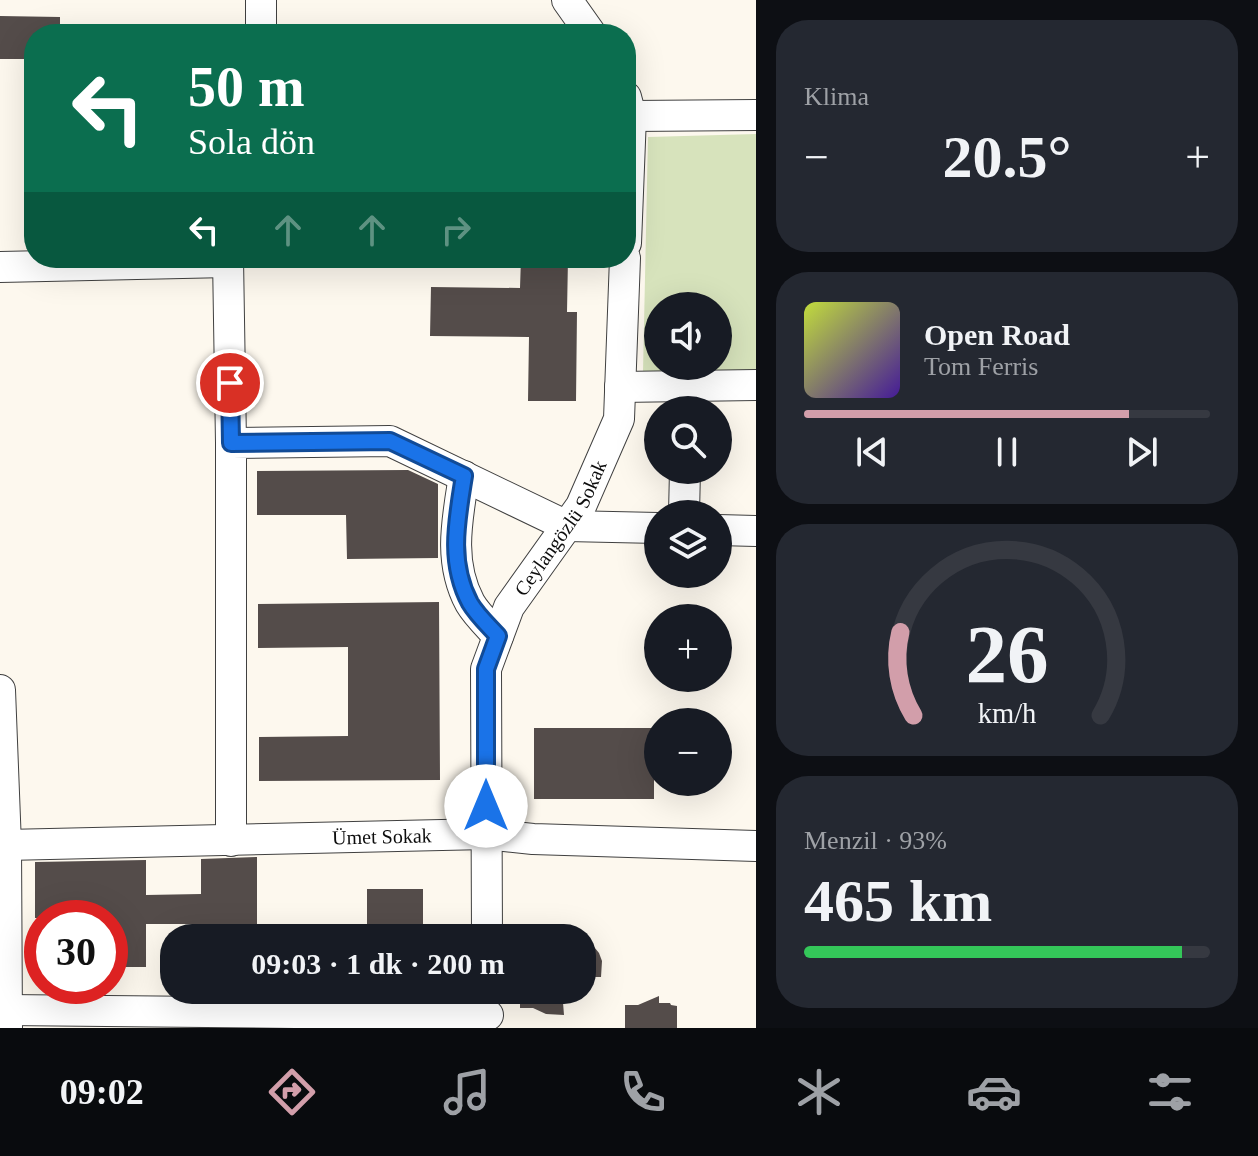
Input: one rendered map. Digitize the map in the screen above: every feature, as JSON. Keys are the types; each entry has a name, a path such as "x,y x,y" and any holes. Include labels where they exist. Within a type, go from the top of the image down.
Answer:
{"street":[{"path":"261,0 261,24"},
{"path":"567,0 580,24"},
{"path":"636,107 756,115"},
{"path":"0,267 24,266"},
{"path":"228,268 231,841"},
{"name":"Ceylangözlü Sokak","path":"487,924 486,669 509,607 581,506 619,419 625,268"},
{"path":"697,396 756,385"},
{"path":"620,387 674,396"},
{"path":"231,443 390,441 567,526 644,528"},
{"path":"464,476 455,535 457,574 471,605 498,636"},
{"path":"732,530 756,531"},
{"path":"0,690 6,845 7,1019 488,1011"},
{"name":"Ümet Sokak","path":"6,845 486,834 533,839 756,846"}],"green space":[{"path":"756,134 756,371 732,371 732,292 645,292 648,137"}],"building":[{"path":"0,16 60,17 60,24 24,24 24,59 0,59"},
{"path":"521,268 568,268 567,312 577,312 576,401 528,401 529,337 430,336 431,287 520,288"},
{"path":"408,470 438,484 438,558 347,559 346,515 257,515 257,471"},
{"path":"439,602 440,780 259,781 259,737 348,736 348,647 258,648 258,604"},
{"path":"534,728 644,728 644,796 654,796 654,799 534,799"},
{"path":"257,857 257,924 146,924 146,967 128,967 128,900 35,900 35,862 146,860 146,895 201,894 201,859"},
{"path":"367,889 423,889 423,924 367,924"},
{"path":"596,949 602,961 601,977 596,977"},
{"path":"659,996 659,1003 677,1006 677,1028 625,1028 625,1005 638,1005"},
{"path":"520,1004 563,1004 564,1015 546,1014 533,1008 520,1008"}],"route":[{"path":"230,383 231,443 390,441 464,476 455,535 457,574 471,605 498,636 486,669 486,806"}]}
